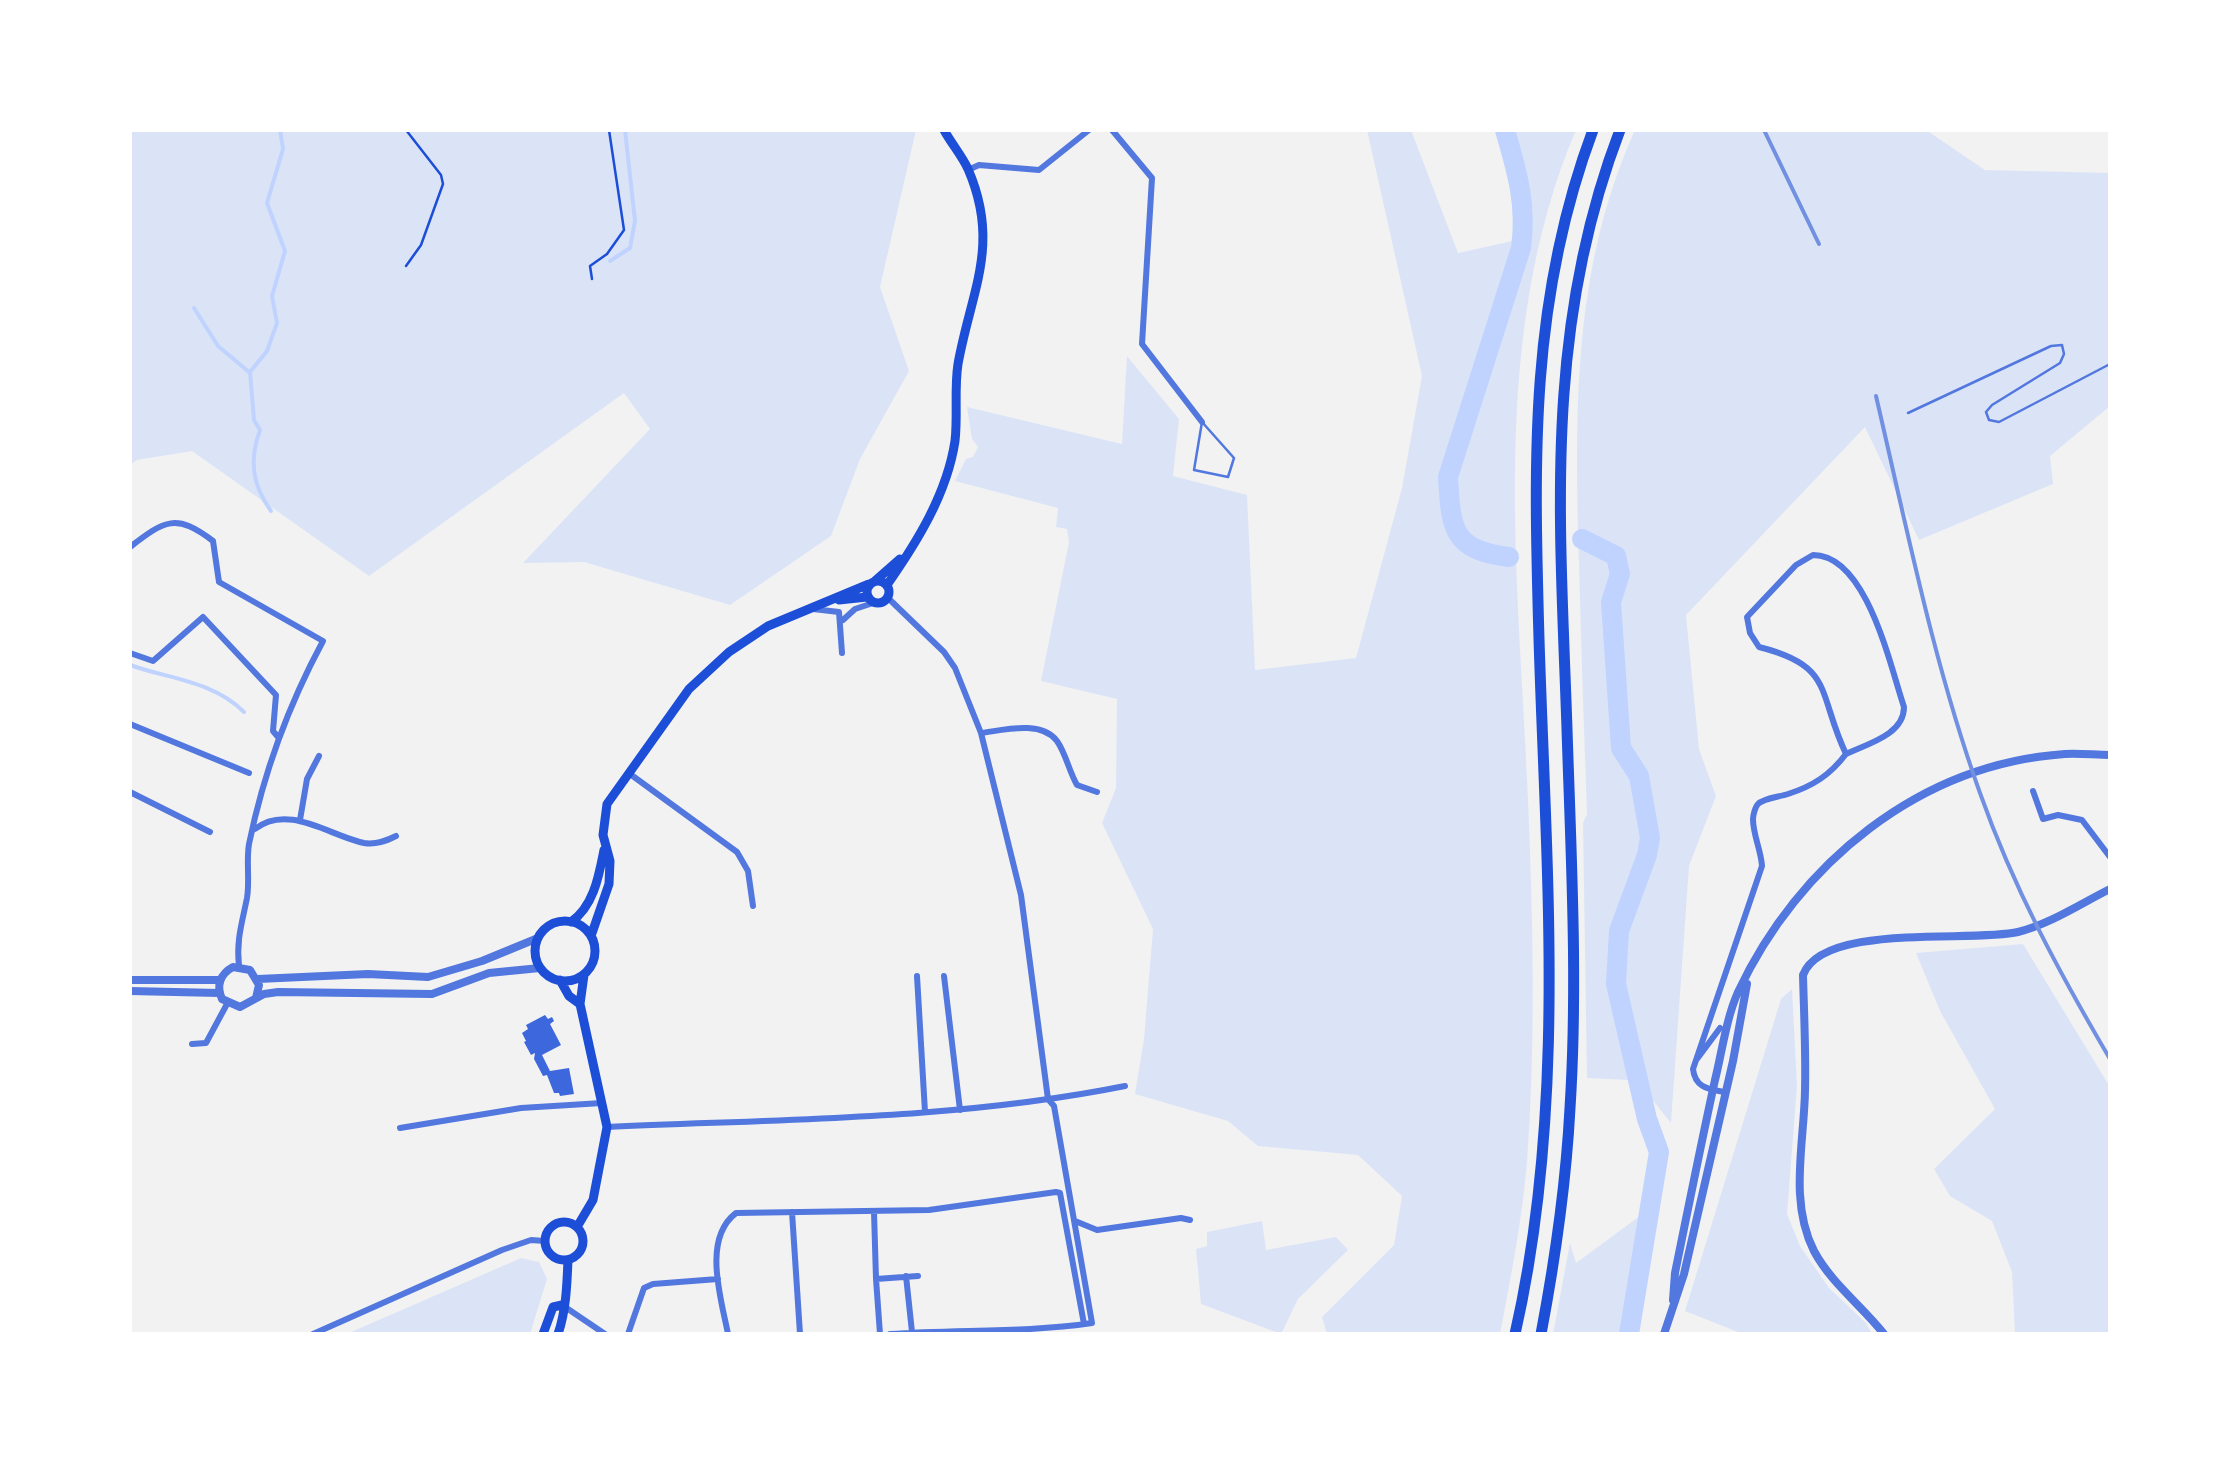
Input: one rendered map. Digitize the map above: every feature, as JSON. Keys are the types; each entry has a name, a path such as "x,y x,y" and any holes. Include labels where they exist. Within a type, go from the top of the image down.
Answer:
{"highway":[{"path":"1515,1334 1541,1170 1548,1040 1536,416 1554,260 1567,205 1593,130"},
{"path":"1541,1334 1566,1166 1574,1023 1560,503 1562,394 1578,267 1592,209 1620,130"}],"main road":[{"path":"826,602 870,600 880,604 888,598 887,586 929,519 954,444 958,366 982,273 980,212 968,170 944,130"},
{"path":"580,1004 569,996 560,980 540,968 535,953 538,938 552,924 571,922 582,914 594,891 604,847 607,804 663,722 717,661 768,626 872,583 912,547"},
{"path":"872,583 887,586"},
{"path":"870,600 872,583"},
{"path":"577,1227 593,1200 607,1128 580,1004 584,975 596,952 592,936 609,884 610,861 604,847"},
{"path":"571,922 592,936"},
{"path":"560,980 584,975"},
{"path":"568,1222 577,1227 584,1243 578,1254 568,1260 552,1255 545,1240 548,1230 557,1223 568,1222"},
{"path":"558,1334 564,1313 568,1260"},
{"path":"543,1334 552,1307 562,1305"}],"street":[{"path":"968,170 979,166 1038,170 1089,130"},
{"path":"1112,130 1152,178 1142,344 1202,422"},
{"path":"130,547 162,523 195,527 213,541 219,582 324,640 296,692 265,775 249,845 247,898 237,939 239,966"},
{"path":"1724,1092 1698,1083 1693,1064 1762,866 1753,821 1757,805 1812,785 1834,770 1846,754 1896,729 1904,718 1904,707 1872,613 1858,583 1833,559 1813,555 1796,565 1747,617 1758,647 1792,655 1813,671 1846,754"},
{"path":"888,598 944,652 955,668 981,732 1021,895 1048,1100 1054,1106 1075,1220 1088,1324"},
{"path":"840,626 854,609 870,600"},
{"path":"804,609 836,609 841,618 842,653"},
{"path":"130,654 153,661 204,618 276,695 273,731 278,737"},
{"path":"130,724 249,773"},
{"path":"981,732 1028,728 1044,732 1055,738 1078,784 1097,792"},
{"path":"1674,1300 1675,1273 1725,1025 1740,989 1784,914 1817,873 1898,807 1950,782 2013,763 2068,754 2110,755"},
{"path":"300,820 307,779 319,756"},
{"path":"630,774 737,852 748,870 752,906"},
{"path":"2033,791 2043,820 2058,815 2082,820 2110,857"},
{"path":"130,792 210,832"},
{"path":"254,830 266,822 300,820 366,844 396,836"},
{"path":"1884,1334 1844,1292 1815,1253 1803,1224 1803,975 1814,958 1830,951 1938,934 2008,934 2036,926 2110,889"},
{"path":"538,938 428,977 368,974 258,978 239,966 227,970 220,980 220,993 227,1004 240,1007 278,992 432,994 489,973 540,968"},
{"path":"917,976 925,1112"},
{"path":"944,976 960,1110"},
{"path":"256,998 258,978"},
{"path":"130,980 220,980"},
{"path":"1664,1334 1684,1274 1747,980"},
{"path":"130,991 220,993"},
{"path":"192,1044 206,1044 227,1004"},
{"path":"1710,1011 1710,1024 1725,1025"},
{"path":"1693,1064 1725,1025"},
{"path":"607,1128 960,1110 1126,1086"},
{"path":"400,1128 521,1108 603,1103"},
{"path":"728,1334 718,1279 719,1239 725,1222 736,1212 928,1210 1060,1193 1088,1324"},
{"path":"792,1212 800,1334"},
{"path":"874,1212 880,1334"},
{"path":"1075,1220 1097,1230 1190,1220"},
{"path":"313,1334 502,1250 531,1240 545,1240"},
{"path":"906,1276 912,1332"},
{"path":"876,1279 918,1276"},
{"path":"628,1334 644,1288 718,1279"},
{"path":"562,1305 605,1334"},
{"path":"890,1334 1088,1324"}],"lane":[{"path":"1908,412 2051,346 2062,345 2060,363 1992,404 1986,412 1989,420 1999,422 2110,364"},
{"path":"1202,422 1234,458 1228,477 1194,470 1202,422"}],"path":[{"path":"406,130 441,175 443,184 420,245 406,266"},
{"path":"592,279 590,266 608,254 624,230 608,130"}],"shaded area":[{"path":"130,130 916,130 880,287 909,371 860,459 831,536 730,605 584,562 523,563 650,429 624,393 369,576 192,451 137,460 130,465"},
{"path":"1367,130 1411,130 1458,253 1517,240 1523,211 1510,130 1576,130 1548,209 1530,291 1519,375 1516,545 1530,843 1533,1026 1525,1184 1500,1334 1327,1334 1322,1317 1394,1245 1402,1196 1358,1155 1258,1146 1228,1121 1135,1094 1153,929 1102,823 1116,788 1117,699 1041,681 1069,542 1067,529 1056,527 1058,508 955,481 966,459 973,457 978,447 972,439 967,407 1122,444 1127,356 1179,419 1173,476 1247,495 1255,670 1356,658 1402,488 1422,376"},
{"path":"1635,130 1926,130 1985,170 2110,173 2110,406 2050,456 2053,484 1919,540 1865,427 1686,615 1699,749 1716,796 1689,866 1671,1123 1646,1092 1629,1080 1587,1078 1583,823 1587,814 1578,397 1599,235"},
{"path":"2023,944 2110,1087 2110,1334 2015,1334 2012,1272 1992,1221 1950,1196 1934,1169 1995,1109 1940,1011 1916,953"},
{"path":"1792,989 1797,1086 1787,1214 1800,1246 1829,1288 1866,1323 1872,1334 1743,1334 1685,1311 1781,999"},
{"path":"1648,1210 1622,1334 1553,1334 1570,1243 1576,1263"},
{"path":"1262,1221 1266,1250 1336,1237 1348,1250 1298,1299 1281,1334 1201,1304 1196,1249 1207,1246 1207,1232"},
{"path":"521,1258 539,1262 547,1279 530,1334 349,1333"}],"building":[{"path":"545,1015 548,1019 552,1017 554,1021 550,1024 561,1045 542,1055 550,1071 569,1068 574,1094 554,1093 547,1075 543,1076 534,1059 535,1053 531,1055 524,1042 522,1033 528,1029 526,1025"}],"waterway":[{"path":"271,511 254,472 260,430 254,420 250,372 267,351 277,323 272,296 285,251 267,203 283,149 280,130"},
{"path":"610,261 630,248 635,221 625,130"},
{"path":"1505,130 1522,203 1521,248 1448,477 1458,534 1476,549 1509,557"},
{"path":"194,308 218,346 249,372"},
{"path":"1582,539 1616,556 1620,574 1611,602 1621,748 1639,776 1650,838 1619,931 1616,984 1647,1119 1659,1152 1629,1334"},
{"path":"130,665 205,687 244,712"}],"railway":[{"path":"1764,130 1819,244"},
{"path":"1876,396 1935,646 1980,793 2007,863 2039,929 2110,1059"}]}
